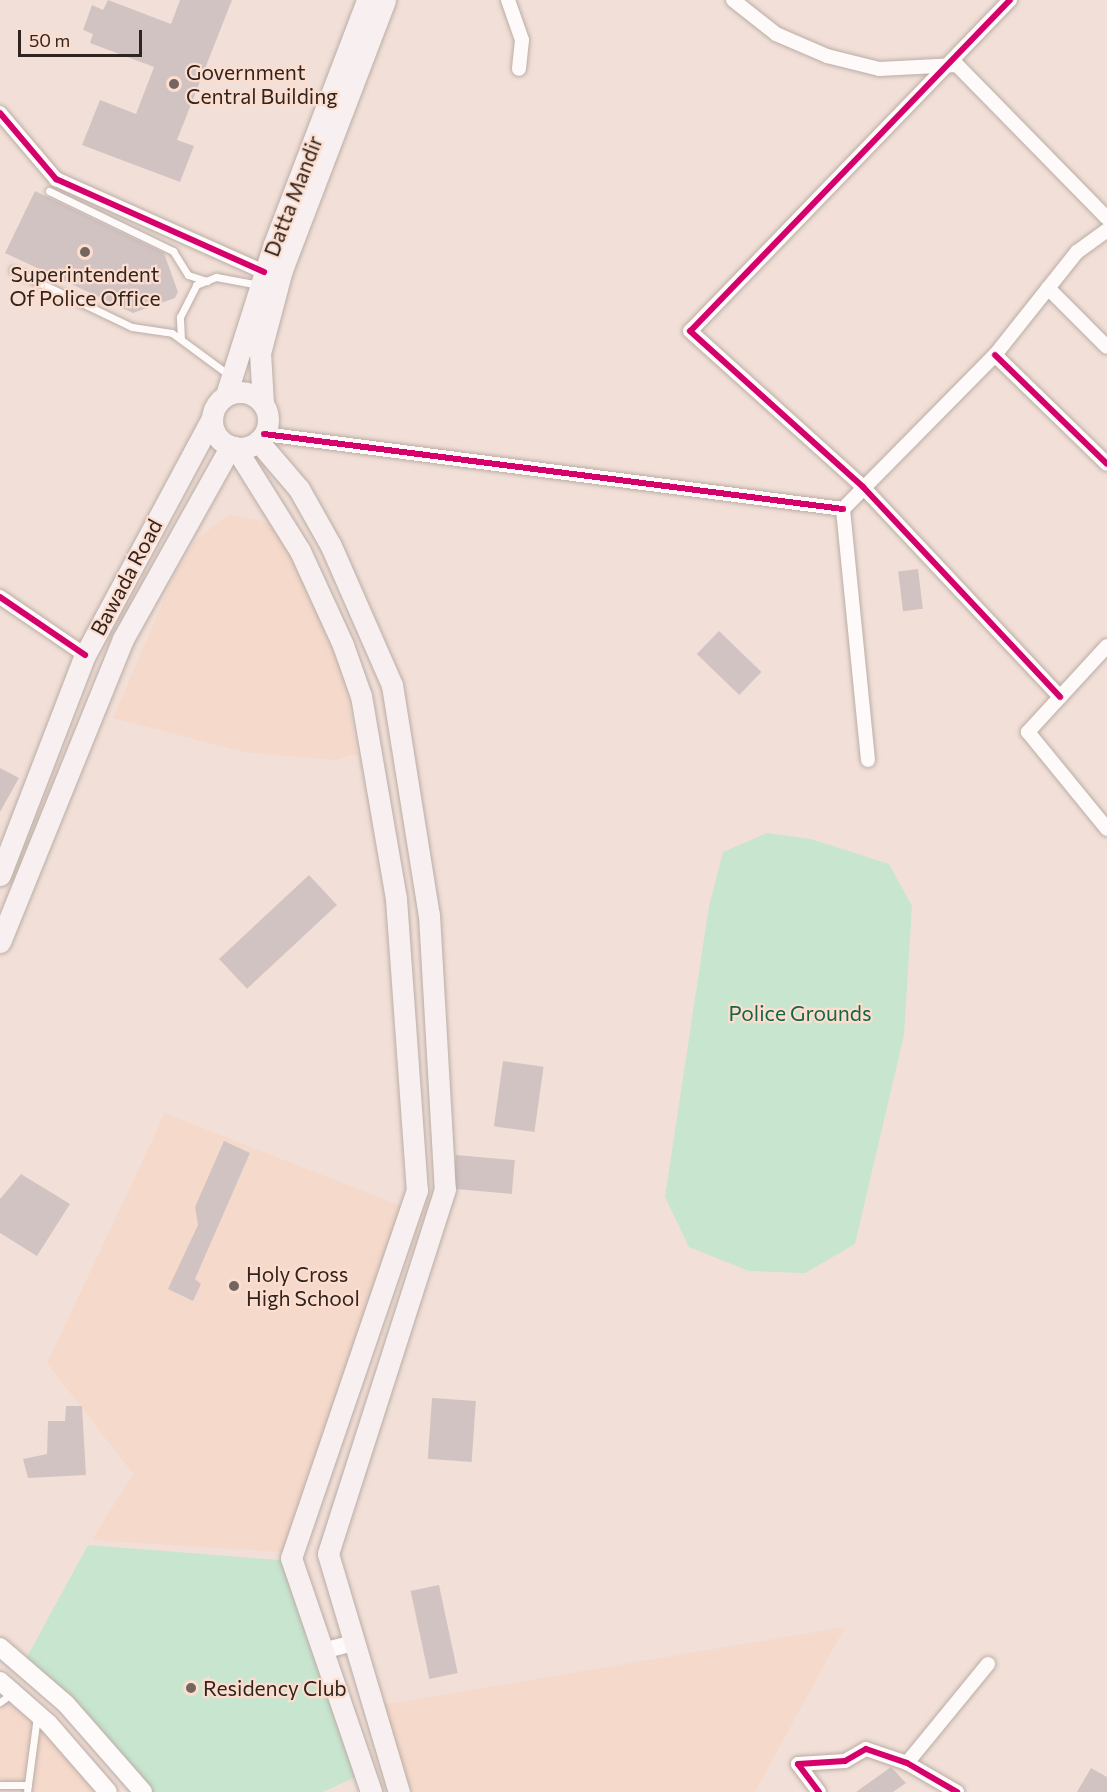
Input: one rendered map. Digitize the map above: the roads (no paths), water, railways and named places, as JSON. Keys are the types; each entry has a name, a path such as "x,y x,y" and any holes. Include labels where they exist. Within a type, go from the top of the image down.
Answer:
{"main road":[{"name":"Datta Mandir","path":"229,386 262,279 367,0"},
{"path":"261,438 268,419 263,403 260,353 282,270 385,0"},
{"path":"263,403 250,394 229,386 212,418 214,430 232,447 300,551 361,696 396,899 417,1190 291,1558 371,1792"},
{"name":"Bawada Road","path":"0,875 85,655 212,418"},
{"path":"0,942 103,682 148,586 232,447 261,438"},
{"path":"261,438 299,489 331,546 392,685 429,915 445,1189 328,1554 352,1643 399,1792"},
{"path":"417,1190 445,1189"},
{"path":"0,1647 66,1704 143,1792"},
{"path":"4,1692 37,1713 108,1792"}],"street":[{"path":"508,0 522,40 519,69"},
{"path":"733,0 776,34 827,56 879,69 951,63 1107,218"},
{"path":"1010,0 690,331 863,487 1060,697"},
{"path":"0,113 56,179 262,279"},
{"path":"868,760 843,509 995,355 1077,252 1107,230"},
{"path":"1048,288 1107,347"},
{"path":"995,355 1107,464"},
{"path":"261,438 843,509"},
{"path":"0,597 85,655"},
{"path":"1106,824 1028,732 1107,646"},
{"path":"323,1651 352,1643"},
{"path":"907,1763 988,1664"},
{"path":"819,1792 798,1764 845,1761 866,1749 907,1763 957,1792"}],"lane":[{"path":"49,191 173,251 188,275 207,281 237,278 262,279"},
{"path":"13,270 132,327 181,339 229,386"},
{"path":"181,339 180,316 188,295 207,281"},
{"path":"0,1785 27,1789 37,1713"}],"place":[{"name":"Government Central Building","path":"174,84"},
{"name":"Superintendent Of Police Office","path":"85,252"},
{"name":"Holy Cross High School","path":"234,1286"},
{"name":"Residency Club","path":"191,1688"}],"park label":[{"name":"Police Grounds","path":"800,1013"}]}
